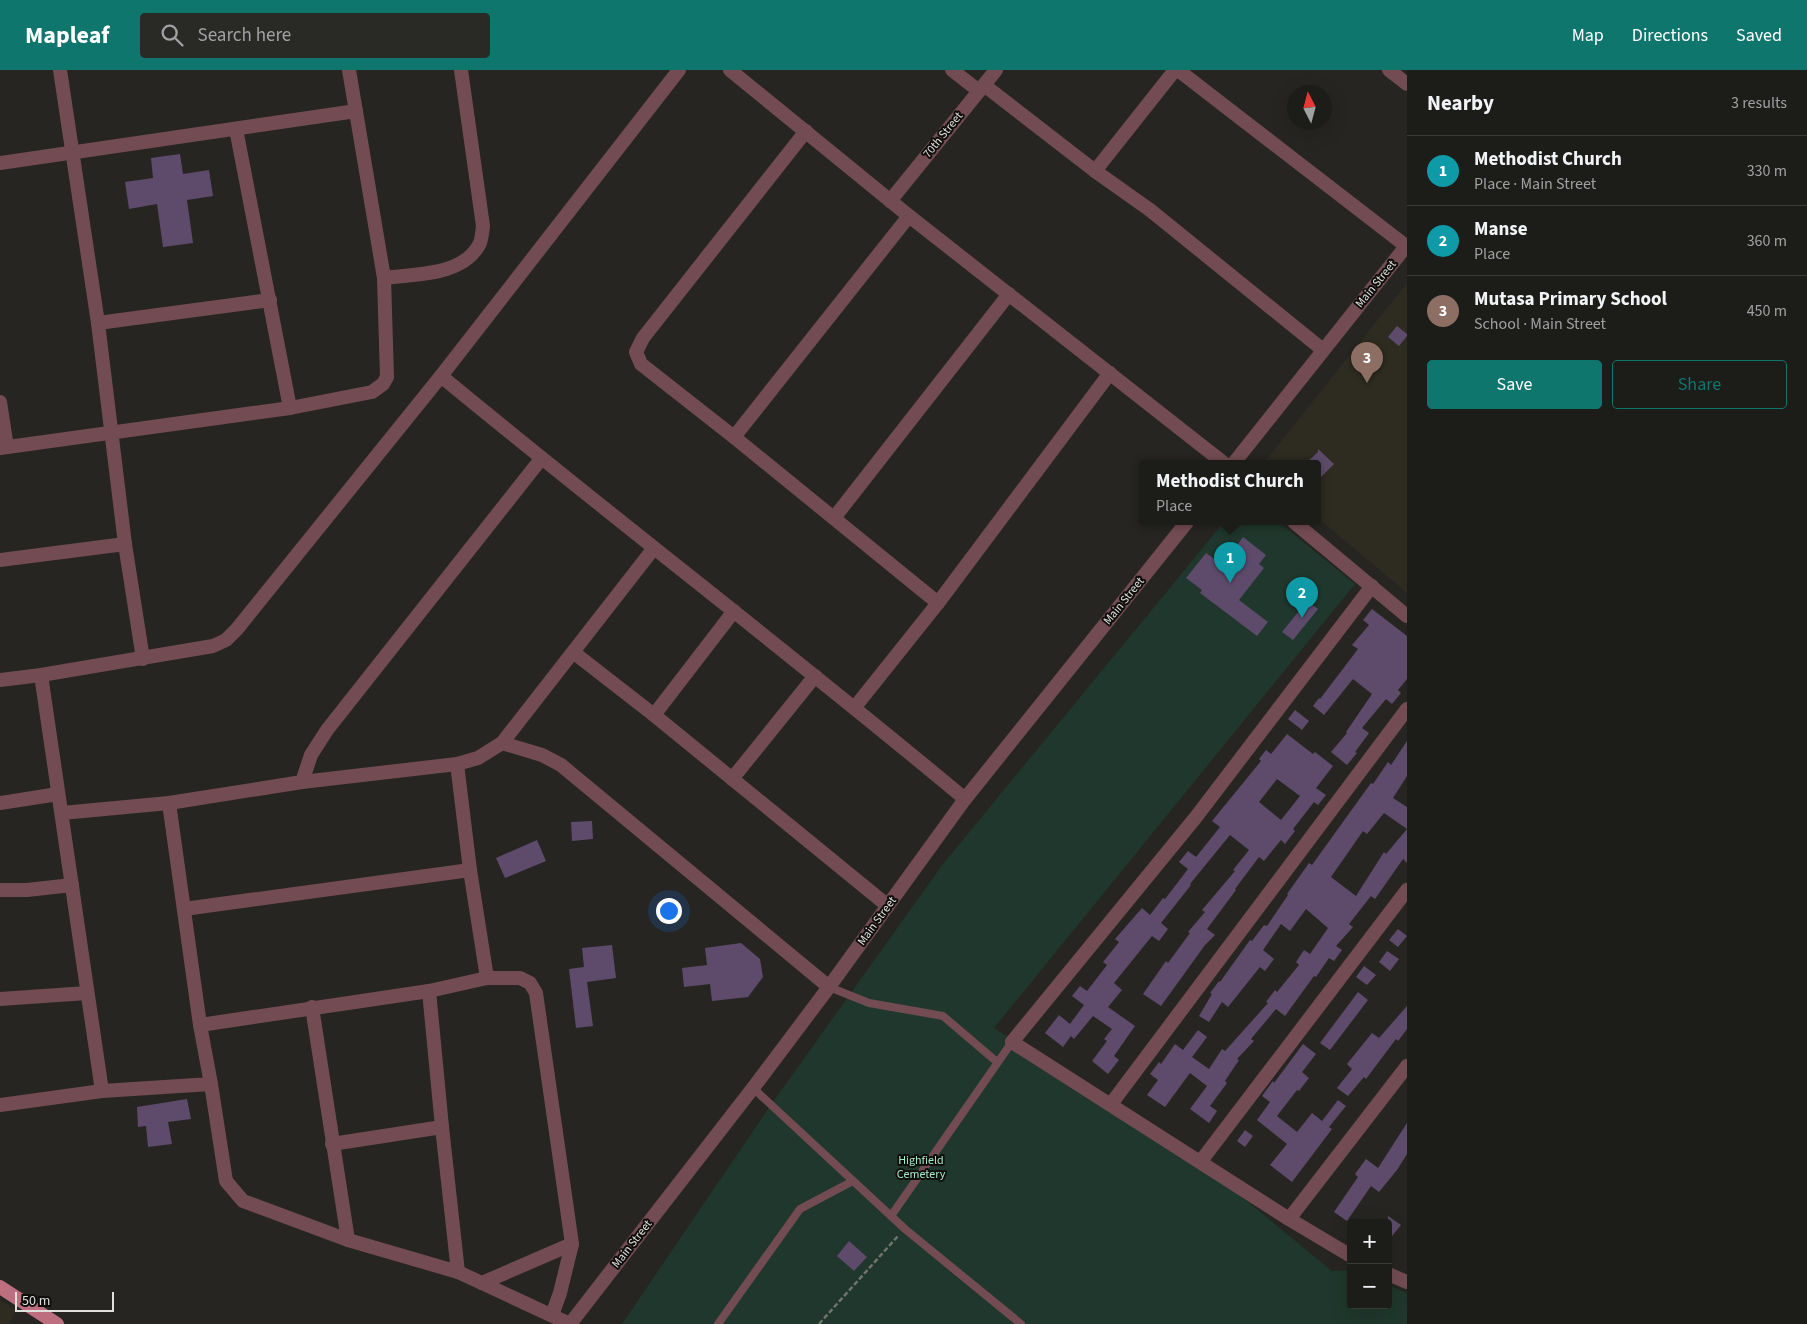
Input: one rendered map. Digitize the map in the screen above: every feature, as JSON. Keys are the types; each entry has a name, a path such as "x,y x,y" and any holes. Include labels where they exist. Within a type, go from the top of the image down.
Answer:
{"main road":[{"path":"0,1287 57,1324"}],"street":[{"path":"60,70 98,323 125,544 143,659"},
{"path":"0,402 4,447 290,408 372,392 383,384 387,377 384,278 349,70"},
{"path":"384,278 450,269 466,261 479,244 484,226 461,70"},
{"path":"0,680 41,676 143,659 213,646 226,640 237,629 441,376 679,70"},
{"path":"730,70 890,201 1220,460"},
{"path":"952,70 981,88 1150,210 1323,350"},
{"name":"70th Street","path":"890,201 996,70"},
{"path":"1095,171 1176,70 1407,245"},
{"path":"1390,70 1407,84"},
{"path":"0,163 356,111"},
{"path":"236,130 290,408"},
{"path":"806,131 643,338 636,352 641,364 938,603"},
{"path":"734,437 909,216"},
{"name":"Main Street","path":"1236,460 1407,245"},
{"path":"834,518 1009,294"},
{"path":"98,323 270,300"},
{"path":"855,708 938,603 1110,373"},
{"path":"441,376 855,708 965,799"},
{"path":"302,782 310,755 327,730 541,458"},
{"name":"Main Street","path":"570,1324 829,987 965,799 1185,525"},
{"path":"1298,525 1407,616"},
{"path":"0,560 125,544"},
{"path":"62,813 169,803 302,782 457,764 478,758 502,743 654,548"},
{"path":"1347,1254 1289,1219 1012,1042 1196,817 1372,586"},
{"path":"654,715 734,611"},
{"path":"573,652 654,715 888,906"},
{"path":"41,676 102,1091"},
{"path":"732,779 815,676"},
{"path":"1111,1104 1407,709"},
{"path":"502,743 542,755 561,765 829,987"},
{"path":"457,764 470,870 487,978"},
{"path":"0,803 58,794"},
{"path":"169,803 200,1025 226,1181 232,1189 243,1201 348,1240 458,1272 570,1324"},
{"path":"184,908 470,870"},
{"path":"0,890 27,890 72,885"},
{"path":"1201,1161 1407,890"},
{"path":"200,1025 428,991 487,978 520,978 530,983 536,993 572,1244 560,1293 552,1314"},
{"path":"428,991 458,1272"},
{"path":"0,999 87,993"},
{"path":"312,1007 348,1240"},
{"path":"1289,1219 1407,1066"},
{"path":"0,1105 102,1091 211,1084"},
{"path":"332,1144 442,1127"},
{"path":"482,1283 572,1244"},
{"path":"1392,1276 1407,1282"}],"lane":[{"path":"829,987 869,1004 943,1016 997,1062"},
{"path":"891,1216 1012,1042"},
{"path":"753,1088 891,1216 1022,1324"},
{"path":"718,1324 800,1209 853,1181"}],"path":[{"path":"819,1324 905,1228"}],"shaded area":[{"path":"1407,283 1407,593 1321,521 1321,460 1266,460"},
{"path":"0,1300 16,1310 9,1324 0,1324"}],"green space":[{"name":"Highfield Cemetery","path":"1222,525 1283,525 1355,584 994,1028 1196,1159 1332,1271 1347,1270 1347,1309 1392,1309 1392,1287 1407,1293 1407,1324 622,1324 768,1109 943,864"}],"building":[{"path":"180,154 183,174 209,170 213,196 187,200 193,243 163,247 157,204 129,209 125,182 153,178 151,158"},
{"path":"1397,326 1407,334 1399,346 1388,337"},
{"path":"1318,449 1334,464 1321,477 1321,460 1309,460 1318,452"},
{"path":"1243,537 1266,555 1259,564 1264,568 1239,600 1268,622 1257,636 1200,593 1202,590 1186,578 1206,553 1217,561 1231,543 1236,547"},
{"path":"1307,601 1318,609 1293,640 1282,632"},
{"path":"1372,609 1407,636 1407,679 1398,690 1401,693 1392,704 1386,699 1362,728 1369,733 1347,765 1331,752 1347,733 1372,694 1353,679 1324,715 1313,706 1358,649 1352,645 1369,625 1363,620"},
{"path":"1295,710 1309,721 1302,730 1288,719"},
{"path":"1287,734 1313,754 1315,752 1333,766 1316,788 1326,795 1318,805 1314,802 1293,829 1295,831 1285,844 1281,840 1264,861 1259,857 1207,929 1215,935 1205,945 1161,1006 1143,994 1166,961 1168,963 1190,933 1188,932 1205,912 1202,910 1235,871 1233,870 1249,850 1230,835 1190,884 1161,923 1168,929 1159,941 1152,936 1114,983 1122,990 1108,1007 1135,1026 1114,1056 1119,1060 1108,1074 1092,1061 1107,1041 1104,1039 1112,1029 1093,1016 1074,1039 1071,1036 1063,1047 1045,1033 1059,1015 1070,1024 1084,1005 1072,996 1080,986 1087,991 1107,965 1103,962 1119,942 1115,939 1142,908 1150,915 1163,898 1165,899 1188,869 1179,862 1188,851 1196,857 1220,827 1212,821 1261,761 1259,759 1266,750 1271,754","holes":["1277,779 1300,796 1281,820 1259,802"]},
{"path":"1407,741 1407,776 1393,798 1407,807 1407,829 1407,863 1403,859 1375,899 1371,896 1349,924 1353,927 1336,946 1342,950 1334,961 1329,958 1285,1016 1276,1009 1251,1039 1254,1041 1237,1059 1239,1060 1225,1081 1227,1083 1210,1106 1217,1111 1209,1123 1190,1109 1207,1086 1190,1073 1165,1107 1147,1095 1158,1080 1150,1074 1159,1062 1161,1064 1175,1044 1183,1050 1198,1030 1207,1037 1192,1057 1209,1069 1222,1049 1225,1051 1268,1003 1266,1002 1275,990 1277,992 1299,965 1296,962 1304,950 1310,954 1328,928 1306,909 1290,931 1281,924 1263,950 1274,959 1265,971 1260,967 1228,1007 1222,1002 1209,1022 1199,1016 1212,994 1210,993 1250,940 1252,941 1264,925 1267,926 1309,863 1312,865 1388,762 1391,765","holes":["1384,813 1407,829 1386,854 1384,852 1356,896 1331,877 1363,831 1367,834"]},
{"path":"592,821 593,839 572,841 571,822"},
{"path":"537,840 546,861 505,878 496,858"},
{"path":"1398,929 1407,936 1398,947 1389,940"},
{"path":"741,943 760,959 763,977 748,997 712,1001 710,984 684,987 682,968 707,965 705,948"},
{"path":"612,945 616,978 587,982 593,1026 576,1028 569,969 584,967 582,948"},
{"path":"1387,951 1399,959 1390,971 1379,962"},
{"path":"1364,966 1376,975 1367,985 1356,977"},
{"path":"1358,992 1368,1000 1330,1050 1320,1043"},
{"path":"1407,1006 1407,1029 1398,1041 1396,1039 1366,1079 1364,1077 1348,1096 1337,1088 1352,1069 1347,1064 1372,1033 1379,1038"},
{"path":"1303,1044 1316,1054 1302,1072 1309,1078 1277,1116 1297,1132 1312,1113 1322,1121 1338,1100 1346,1106 1329,1127 1332,1129 1292,1182 1270,1165 1287,1144 1257,1120 1270,1102 1262,1096"},
{"path":"187,1099 191,1119 168,1122 172,1144 148,1147 146,1126 138,1127 137,1107"},
{"path":"1407,1123 1407,1154 1379,1192 1371,1186 1347,1221 1334,1212 1358,1177 1355,1174 1366,1159 1378,1168"},
{"path":"1245,1130 1253,1136 1245,1147 1237,1141"},
{"path":"1388,1216 1401,1225 1392,1236 1392,1219 1388,1219"},
{"path":"849,1241 867,1257 854,1271 837,1256"}],"place":[{"name":"Mutasa Primary School","path":"1367,383"},
{"name":"Methodist Church","path":"1230,583"},
{"name":"Manse","path":"1302,618"}]}
